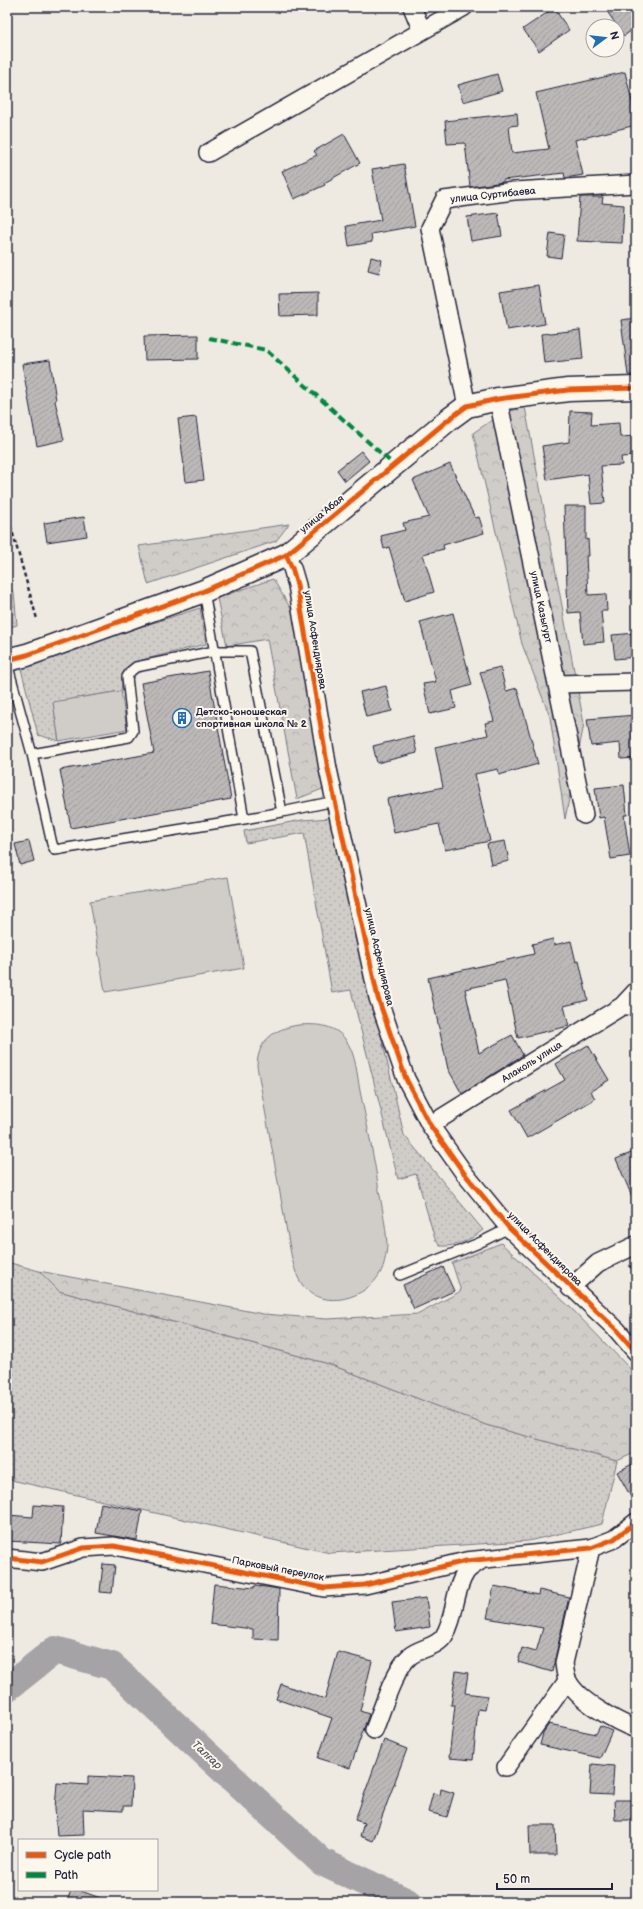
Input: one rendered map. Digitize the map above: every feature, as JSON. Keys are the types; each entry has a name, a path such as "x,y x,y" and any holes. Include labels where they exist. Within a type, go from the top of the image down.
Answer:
{"street":[{"path":"412,7 422,31"},
{"path":"208,152 464,7"},
{"name":"улица Суртибаева","path":"467,406 430,228 444,200 514,191 636,184"},
{"name":"улица Абая","path":"7,660 27,655 204,592 286,555 448,420 467,406 498,399 568,390 636,388"},
{"name":"улица Казыгурт","path":"498,399 584,815"},
{"name":"улица Асфендиярова","path":"286,555 297,584 328,769 378,998 406,1079 430,1125 464,1173 509,1228 570,1288 617,1330 636,1352"},
{"path":"557,684 636,682"},
{"name":"Алаколь улица","path":"430,1125 629,1006 636,991"},
{"path":"570,1288 598,1263 636,1245"},
{"name":"Парковый переулок","path":"7,1558 42,1562 83,1548 114,1546 324,1588 364,1585 466,1561 591,1548 614,1539 636,1522"},
{"path":"591,1548 564,1663 567,1680 575,1692 615,1721 636,1729"},
{"path":"374,1730 399,1669 411,1656 444,1637 452,1616 459,1586 467,1572 483,1559"},
{"path":"506,1767 567,1680"}],"lane":[{"path":"204,592 244,819"},
{"path":"32,754 129,737 133,731 127,677 131,671 136,668 215,651 250,651 282,812"},
{"path":"7,663 32,754 53,848 58,851 244,819 335,801"},
{"path":"400,1275 479,1244 509,1228"}],"path":[{"path":"7,513 37,619"},
{"path":"626,1265 636,1269"}],"green space":[{"path":"525,407 584,724 565,819 550,717 522,644 473,433 501,414"},
{"path":"289,524 276,541 148,584 139,546"},
{"path":"273,579 300,624 325,788 297,799 267,639 227,646 217,598"},
{"path":"7,588 14,592 17,625 7,628"},
{"path":"200,608 206,644 134,662 123,672 121,691 53,702 59,741 38,735 20,665"},
{"path":"121,691 127,729 59,741 53,702"},
{"path":"331,818 404,1135 483,1230 468,1240 458,1244 440,1246 435,1239 416,1174 398,1179 351,990 332,993 304,833 246,843 244,831 302,820"},
{"path":"228,877 244,968 105,992 90,901"},
{"path":"298,1025 317,1025 335,1030 341,1034 352,1051 356,1064 385,1223 387,1250 383,1267 378,1277 361,1292 350,1297 339,1299 328,1299 317,1296 307,1290 296,1274 291,1254 257,1066 260,1049 269,1037 282,1029"},
{"path":"501,1243 571,1308 636,1375 636,1452 617,1461 486,1425 329,1364 59,1291 39,1271 263,1314 327,1319 419,1314 461,1291 452,1263"},
{"path":"7,1262 39,1271 59,1291 329,1364 486,1425 617,1461 602,1524 528,1541 330,1553 7,1479"}],"building":[{"path":"604,7 636,7 636,27 625,35 625,18 612,18"},
{"path":"554,8 569,30 539,51 523,29"},
{"path":"625,72 636,118 636,125 575,140 583,175 565,178 564,173 503,180 503,182 470,187 465,143 447,144 445,121 517,113 518,125 509,126 512,153 549,149 536,93"},
{"path":"497,74 502,91 463,102 458,85"},
{"path":"344,134 360,163 324,183 325,185 294,199 282,171 317,155 314,151"},
{"path":"404,164 415,226 371,234 372,242 349,246 346,226 381,220 372,169"},
{"path":"580,197 603,197 602,203 624,205 622,243 577,241"},
{"path":"498,213 502,236 471,241 467,217"},
{"path":"550,233 564,235 561,258 547,256"},
{"path":"371,257 382,260 379,273 368,270"},
{"path":"539,285 545,324 507,330 500,291"},
{"path":"318,293 318,315 280,316 279,294"},
{"path":"636,318 636,375 628,375 621,320"},
{"path":"580,330 583,359 544,363 541,334"},
{"path":"198,335 198,359 145,360 144,336"},
{"path":"50,360 55,401 64,440 37,446 22,364"},
{"path":"570,411 592,412 591,425 619,423 620,437 636,436 636,456 621,457 622,465 601,466 605,503 591,504 588,474 547,480 542,446 569,442"},
{"path":"196,417 204,480 186,482 178,419"},
{"path":"361,451 369,461 345,481 337,470"},
{"path":"450,464 475,518 479,517 484,533 443,545 444,549 423,554 434,592 405,601 389,547 384,549 381,536 405,530 403,523 429,517 413,480"},
{"path":"564,506 586,506 586,540 588,539 589,556 586,556 588,595 606,594 607,611 601,611 604,642 583,644 580,612 568,613"},
{"path":"84,517 87,536 47,542 44,523"},
{"path":"453,613 472,685 452,691 456,708 430,714 423,684 436,682 420,622"},
{"path":"636,633 636,657 615,659 612,635"},
{"path":"500,667 506,691 517,688 538,764 499,775 498,769 475,774 490,841 445,850 439,824 394,833 387,799 443,787 435,747 488,735 485,723 494,721 480,672"},
{"name":"Детско-юношеская спортивная школа № 2","path":"208,671 231,799 71,828 60,770 154,753 141,683"},
{"path":"386,686 392,711 366,717 360,692"},
{"path":"636,715 636,758 621,759 620,743 591,746 587,719"},
{"path":"413,736 417,753 377,763 373,746"},
{"path":"624,785 627,815 624,815 630,856 611,859 604,817 599,818 595,788"},
{"path":"29,841 34,861 20,865 15,844"},
{"path":"505,841 509,861 491,865 487,844"},
{"path":"553,939 554,945 571,941 576,962 579,961 588,1000 564,1006 569,1026 518,1038 505,980 465,989 479,1053 512,1035 523,1055 462,1094 448,1069 428,978 534,954 532,944"},
{"path":"588,1045 609,1080 591,1091 595,1099 527,1138 511,1110 565,1080 556,1064"},
{"path":"636,1151 636,1206 616,1159"},
{"path":"443,1267 454,1291 414,1309 403,1285"},
{"path":"636,1462 636,1506 617,1472"},
{"path":"101,1503 142,1511 137,1540 96,1533"},
{"path":"34,1505 63,1507 61,1544 7,1541 7,1515 33,1517"},
{"path":"103,1564 115,1565 112,1593 100,1592"},
{"path":"214,1584 279,1589 278,1640 253,1639 253,1629 210,1624"},
{"path":"494,1586 538,1595 539,1590 569,1597 552,1672 518,1662 522,1648 536,1652 543,1628 487,1618"},
{"path":"426,1598 430,1627 396,1632 392,1602"},
{"path":"338,1652 372,1661 360,1711 369,1714 350,1768 318,1758 332,1718 276,1699 281,1684 325,1699"},
{"path":"456,1671 468,1673 465,1693 488,1696 485,1710 478,1709 473,1760 449,1758 455,1705 451,1705"},
{"path":"549,1724 596,1734 600,1726 612,1731 600,1758 540,1745 543,1733"},
{"path":"384,1740 407,1749 373,1841 360,1836 364,1823 355,1820"},
{"path":"592,1764 614,1766 612,1795 590,1794"},
{"path":"88,1776 132,1778 131,1806 123,1806 123,1811 83,1809 84,1835 57,1836 55,1808 57,1783 88,1785"},
{"path":"441,1789 454,1793 447,1817 428,1812 433,1793 440,1795"},
{"path":"614,1800 636,1800 636,1820 615,1820"},
{"path":"529,1825 555,1825 556,1855 530,1855"},
{"path":"71,1891 81,1891 106,1900 106,1902 67,1902"}],"waterway":[{"name":"Талғар","path":"7,1688 55,1650 112,1666 322,1862 407,1902"}],"marked path":[{"path":"209,338 266,350 394,465"}],"cycle path":[{"path":"7,660 27,655 204,591 286,555 448,420 467,406 498,399 568,390 636,388"},
{"path":"286,555 297,585 328,769 378,998 406,1079 430,1125 464,1173 509,1228 617,1330 636,1352"},
{"path":"7,1558 42,1562 83,1548 114,1546 324,1588 365,1585 466,1561 591,1548 614,1539 636,1522"}],"place":[{"name":"Детско-юношеская спортивная школа № 2","path":"182,718"}]}
